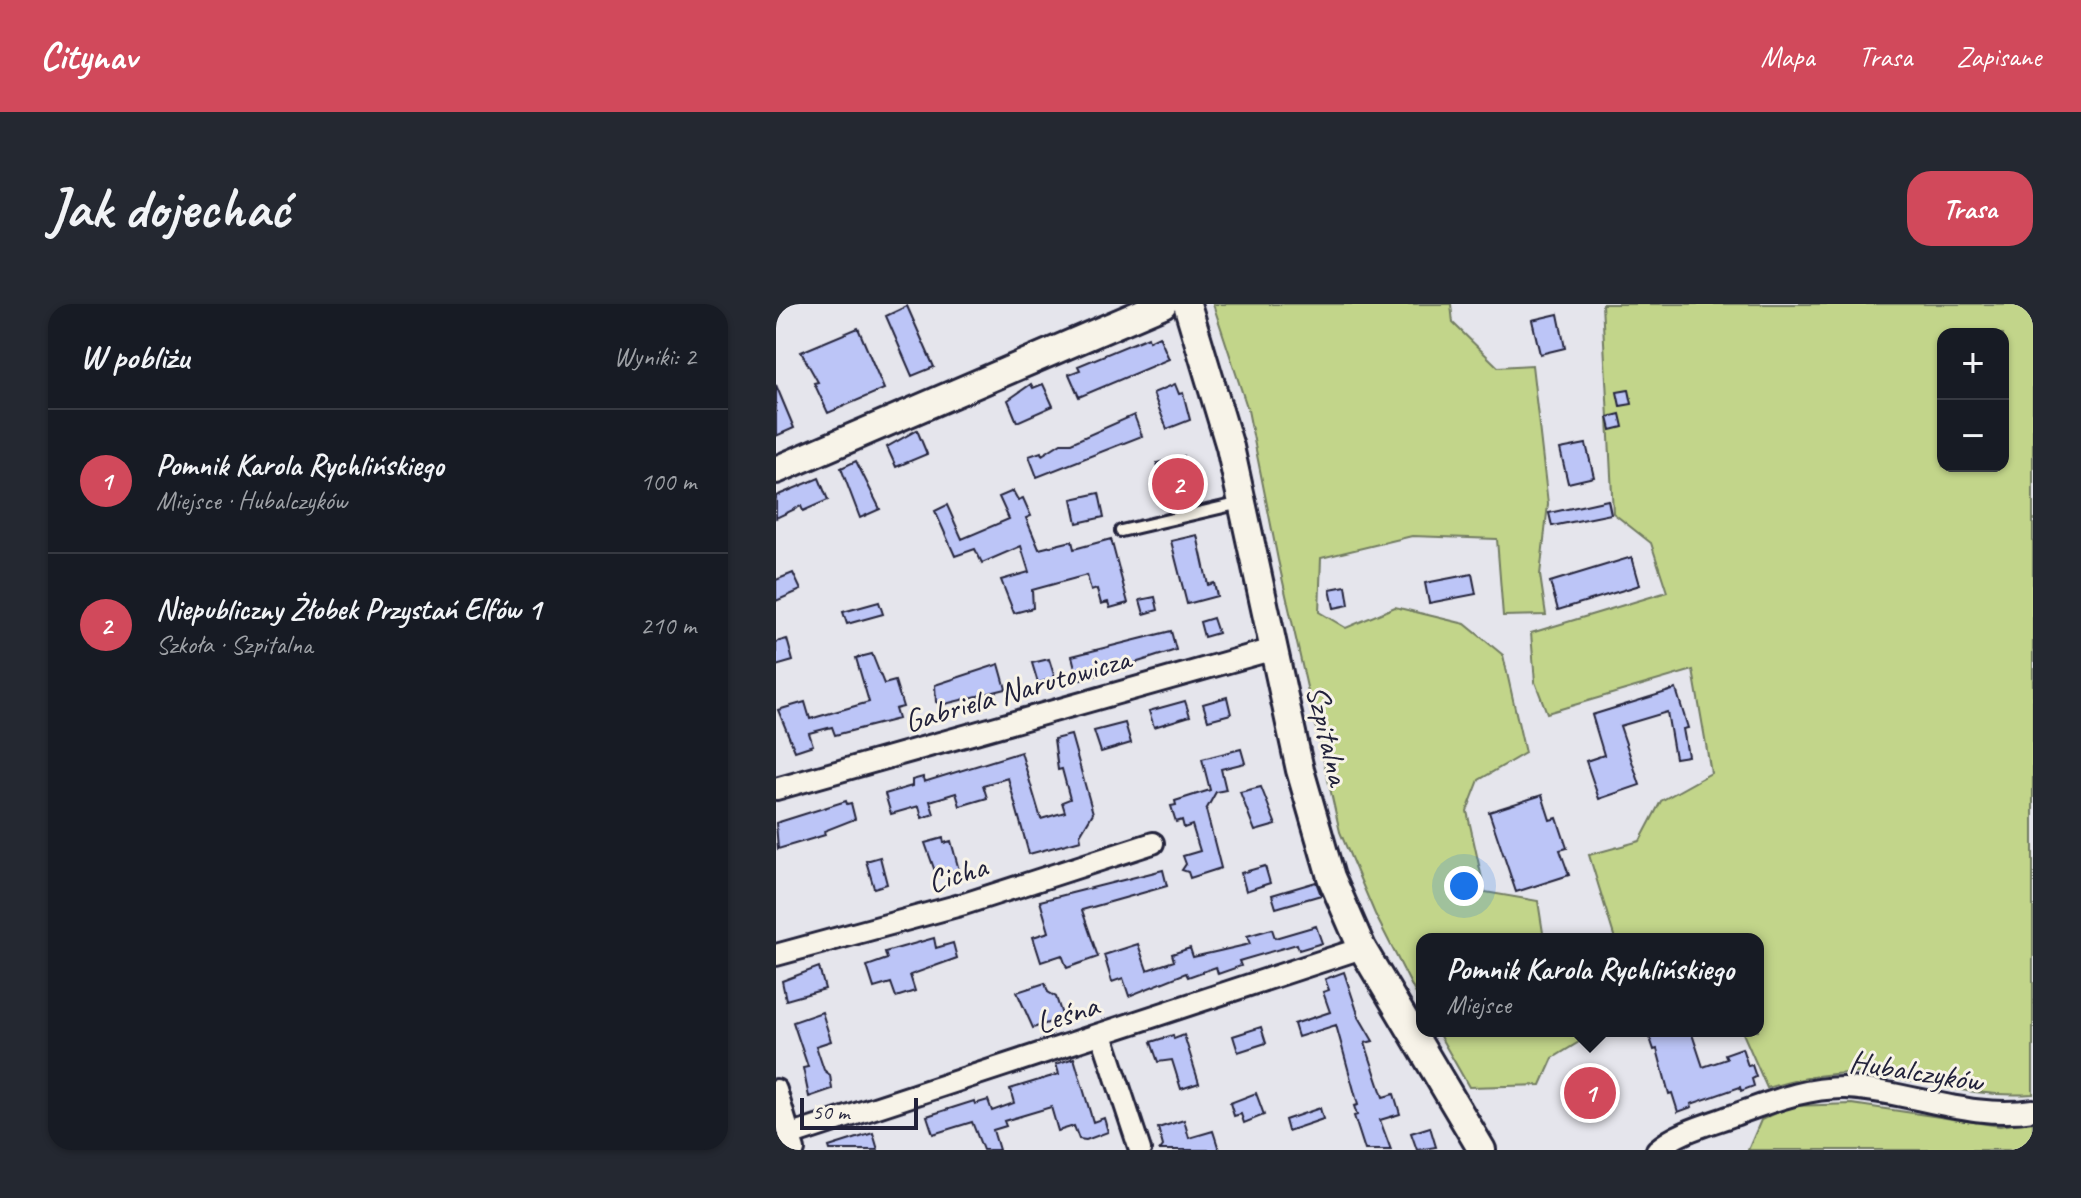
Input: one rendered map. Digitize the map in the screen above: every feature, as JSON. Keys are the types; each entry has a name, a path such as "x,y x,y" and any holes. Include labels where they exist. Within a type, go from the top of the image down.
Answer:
{"street":[{"path":"776,470 1163,304"},
{"name":"Szpitalna","path":"1187,304 1243,503 1310,810 1331,877 1362,948 1482,1150"},
{"name":"Gabriela Narutowicza","path":"776,789 1274,649"},
{"name":"Cicha","path":"776,955 964,904 1153,843"},
{"name":"Leśna","path":"792,1143 1362,948"},
{"path":"1102,1035 1140,1150"},
{"name":"Hubalczyków","path":"1657,1150 1701,1127 1774,1101 1826,1089 1849,1088 1976,1112 2033,1110"},
{"path":"776,1090 792,1143"}],"lane":[{"path":"1121,531 1243,503"}],"green space":[{"path":"1213,304 1451,304 1453,323 1498,367 1532,365 1548,504 1540,575 1546,615 1503,616 1497,539 1412,536 1321,558 1319,612 1346,628 1395,607 1465,624 1503,655 1525,753 1479,780 1467,811 1485,892 1538,901 1543,933 1416,933 1416,994 1375,914 1340,832 1278,560 1248,410"},
{"path":"1602,304 2033,304 2033,1094 1990,1094 1859,1073 1819,1076 1767,1088 1745,1037 1764,1037 1764,933 1613,933 1589,855 1640,841 1661,801 1711,773 1693,670 1547,713 1535,682 1531,633 1667,592 1651,543 1613,513"},
{"path":"1440,1037 1587,1037 1553,1058 1541,1085 1469,1087"},
{"path":"1852,1104 2000,1126 2033,1121 2033,1150 1748,1150 1761,1120 1792,1106"}],"building":[{"path":"907,306 934,367 912,376 886,316"},
{"path":"1558,314 1565,348 1540,354 1532,320"},
{"path":"858,328 884,389 828,413 814,383 818,382 801,352"},
{"path":"1159,336 1169,359 1079,397 1069,374 1080,370 1078,366 1148,337 1149,341"},
{"path":"1031,384 1033,388 1043,384 1053,406 1017,422 1008,400"},
{"path":"1175,384 1179,394 1183,393 1190,420 1167,429 1153,393"},
{"path":"776,385 794,428 776,436"},
{"path":"1629,390 1632,404 1620,406 1617,392"},
{"path":"1620,414 1623,427 1611,430 1608,417"},
{"path":"1134,415 1142,436 1037,477 1029,456 1041,452 1042,455 1061,443 1071,443"},
{"path":"917,430 927,454 896,467 887,447"},
{"path":"1586,444 1594,477 1568,483 1560,449"},
{"path":"1184,456 1189,474 1193,474 1197,505 1180,509 1178,500 1168,503 1157,463"},
{"path":"856,461 880,509 860,518 841,468"},
{"path":"819,478 828,500 803,511 801,506 776,518 776,496"},
{"path":"1013,491 1018,500 1023,498 1031,516 1026,518 1039,549 1072,541 1074,549 1111,539 1128,603 1110,608 1108,602 1101,604 1097,589 1091,591 1087,575 1032,590 1033,608 1014,613 1001,580 1029,572 1021,546 982,563 975,549 955,556 935,511 947,505 962,539 1009,519 999,497"},
{"path":"1099,493 1104,517 1077,523 1072,499"},
{"path":"1608,500 1611,514 1552,526 1549,513"},
{"path":"1197,535 1208,585 1214,583 1217,596 1187,604 1171,541"},
{"path":"1632,557 1640,585 1558,610 1550,582"},
{"path":"793,573 801,590 776,601 776,580"},
{"path":"1472,574 1476,594 1429,603 1425,583"},
{"path":"1346,586 1349,605 1334,608 1330,589"},
{"path":"1155,597 1158,610 1144,614 1140,600"},
{"path":"879,602 883,614 847,624 843,612"},
{"path":"1213,618 1218,633 1204,637 1200,622"},
{"path":"1171,631 1176,650 1081,680 1076,672 1072,656"},
{"path":"787,639 793,661 776,666 776,642"},
{"path":"872,654 884,684 895,681 903,707 895,709 898,719 835,735 832,727 809,733 813,745 795,751 778,710 805,702 810,719 869,702 856,658"},
{"path":"1049,659 1055,678 1038,683 1032,663"},
{"path":"999,664 1006,689 941,705 936,702 935,685"},
{"path":"1676,689 1688,728 1683,729 1688,756 1675,758 1667,712 1620,726 1640,785 1599,799 1586,761 1604,755 1592,715"},
{"path":"1227,697 1231,714 1208,720 1203,704"},
{"path":"1185,701 1190,716 1154,727 1149,711"},
{"path":"1125,723 1131,743 1101,752 1094,731"},
{"path":"1071,735 1093,813 1080,835 1081,840 1029,854 1008,778 983,785 987,798 960,806 956,793 930,801 934,814 922,818 919,806 891,814 885,794 912,786 912,780 923,777 924,782 1021,752 1041,819 1065,812 1062,802 1070,799 1062,769 1058,770 1054,739"},
{"path":"1241,749 1245,763 1221,769 1226,790 1216,792 1206,810 1221,868 1190,878 1188,872 1182,870 1186,864 1183,856 1200,851 1192,825 1184,828 1182,820 1176,822 1171,806 1176,805 1175,801 1210,790 1202,759"},
{"path":"1261,787 1276,825 1255,831 1240,792"},
{"path":"1542,795 1550,820 1557,818 1567,848 1560,850 1569,875 1516,892 1489,812"},
{"path":"846,801 847,804 851,803 855,819 824,831 825,835 778,849 776,823"},
{"path":"943,838 944,843 951,841 959,870 937,877 925,843"},
{"path":"880,857 887,884 874,888 866,861"},
{"path":"1265,866 1270,883 1246,891 1241,873"},
{"path":"1163,870 1167,886 1082,910 1098,957 1067,968 1062,955 1041,962 1033,937 1049,932 1040,901"},
{"path":"1316,882 1321,895 1276,908 1272,895"},
{"path":"1316,926 1322,943 1299,950 1297,944 1239,961 1241,966 1218,974 1216,967 1188,977 1186,973 1129,996 1123,978 1112,982 1104,955 1138,944 1147,970 1174,961 1172,954 1190,948 1193,957 1250,944 1247,936 1272,929 1275,938"},
{"path":"934,938 936,948 953,943 957,958 910,975 915,991 896,997 891,983 874,988 867,966 887,959 885,952"},
{"path":"819,967 825,989 786,1000 782,981"},
{"path":"1344,972 1359,1017 1373,1041 1365,1043 1383,1097 1394,1094 1400,1114 1380,1120 1391,1150 1365,1150 1354,1116 1357,1115 1354,1106 1358,1105 1336,1025 1298,1037 1294,1024 1330,1012 1323,992 1329,990 1325,979"},
{"path":"1045,983 1048,992 1056,997 1063,1018 1033,1028 1017,992"},
{"path":"822,1012 831,1041 816,1046 824,1070 830,1075 832,1089 809,1097 803,1068 808,1067 793,1022"},
{"path":"1261,1027 1266,1043 1238,1052 1233,1036"},
{"path":"1173,1035 1174,1039 1184,1035 1199,1083 1181,1089 1172,1060 1158,1062 1151,1042"},
{"path":"1693,1037 1703,1067 1727,1059 1725,1054 1742,1048 1748,1066 1752,1065 1756,1077 1752,1079 1754,1086 1741,1091 1740,1087 1691,1104 1692,1107 1678,1112 1672,1093 1669,1094 1657,1049 1654,1050 1650,1038"},
{"path":"1074,1058 1093,1122 1104,1118 1108,1132 1086,1140 1079,1139 1074,1126 1058,1131 1051,1107 1004,1121 1006,1126 993,1130 999,1150 983,1150 972,1122 933,1134 927,1116 974,1101 975,1104 988,1100 992,1111 1014,1103 1010,1089 1059,1074 1056,1064"},
{"path":"1256,1093 1264,1115 1244,1123 1241,1114 1234,1116 1230,1103"},
{"path":"1320,1108 1323,1119 1288,1131 1285,1120"},
{"path":"1184,1120 1189,1138 1213,1131 1219,1150 1160,1150 1163,1146 1158,1128"},
{"path":"1430,1127 1436,1147 1417,1150 1411,1133"},
{"path":"873,1133 878,1150 830,1150 829,1147"}],"place":[{"name":"Niepubliczny Żłobek Przystań Elfów 1","path":"1178,484"},
{"name":"Pomnik Karola Rychlińskiego","path":"1590,1093"}]}
